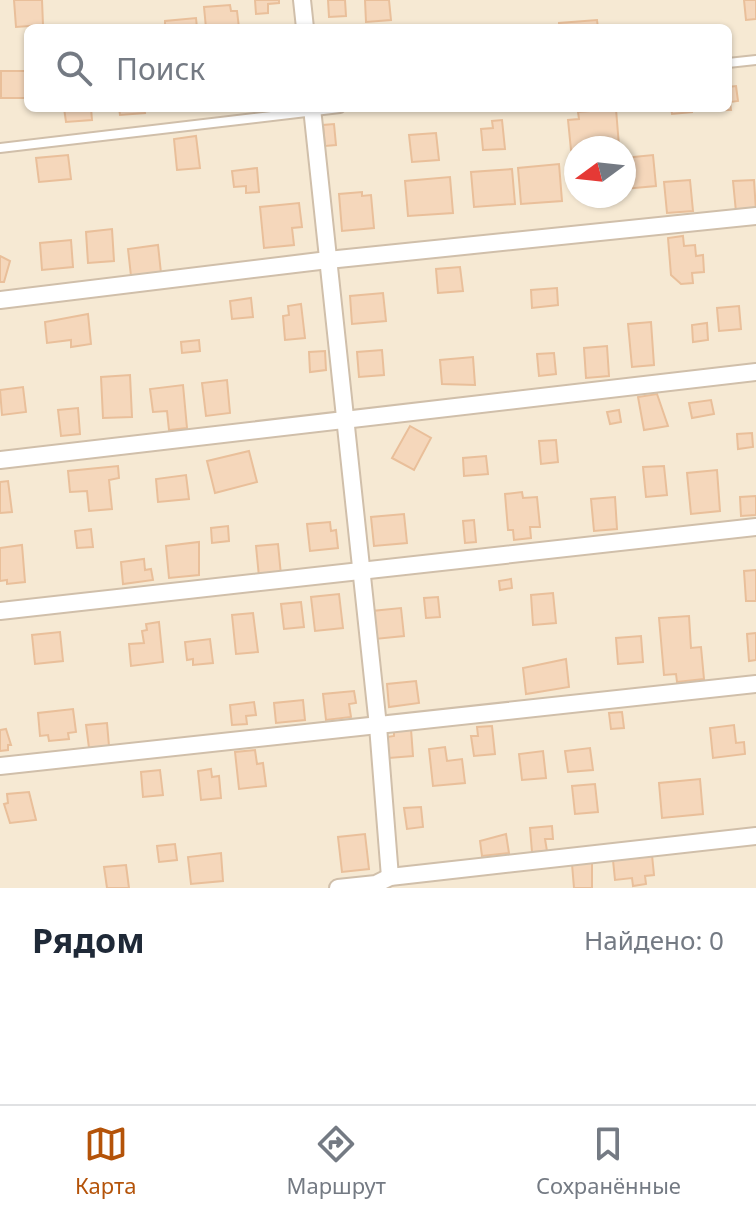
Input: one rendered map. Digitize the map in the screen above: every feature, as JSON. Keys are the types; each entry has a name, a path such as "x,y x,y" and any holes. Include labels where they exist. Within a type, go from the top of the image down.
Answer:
{"street":[{"path":"302,0 305,24"},
{"path":"312,112 378,726 390,877"},
{"path":"0,300 328,260 756,216"},
{"path":"0,460 756,372"},
{"path":"0,611 756,527"},
{"path":"0,766 756,684"},
{"path":"338,888 376,884 390,877 756,836"}],"lane":[{"path":"732,63 756,60"},
{"path":"0,148 296,112"}],"shaded area":[{"path":"0,0 756,0 756,888 0,888"}],"building":[{"path":"14,0 42,0 43,24 16,27"},
{"path":"255,0 279,0 279,3 268,4 268,13 256,14"},
{"path":"328,0 345,0 346,16 329,17"},
{"path":"365,0 389,0 391,20 366,22"},
{"path":"744,0 756,0 756,19 746,20"},
{"path":"230,5 231,11 237,11 239,24 206,24 204,7"},
{"path":"196,18 197,24 165,24 165,21"},
{"path":"597,20 598,24 559,24"},
{"path":"1,71 24,71 24,98 1,98"},
{"path":"732,86 736,86 738,101 732,102"},
{"path":"65,112 91,112 92,120 66,122"},
{"path":"120,112 145,113 120,115"},
{"path":"578,112 616,112 618,136 570,136 568,120 579,119"},
{"path":"502,120 505,149 483,150 481,129 493,128 492,121"},
{"path":"334,124 336,145 325,146 323,125"},
{"path":"436,133 439,160 412,162 409,135"},
{"path":"196,136 200,168 177,170 174,139"},
{"path":"68,155 71,179 39,182 36,158"},
{"path":"653,155 656,186 636,188 636,157"},
{"path":"559,164 562,201 521,204 518,168"},
{"path":"257,168 259,192 246,193 246,186 234,187 232,171"},
{"path":"512,169 515,204 474,207 471,172"},
{"path":"450,177 453,213 408,216 405,181"},
{"path":"690,180 693,211 667,213 664,182"},
{"path":"754,180 756,211 736,212 733,181"},
{"path":"362,192 362,196 371,195 374,228 342,231 339,194"},
{"path":"299,203 302,227 292,228 294,245 264,248 260,207"},
{"path":"112,229 114,261 88,263 86,232"},
{"path":"683,236 684,246 695,245 696,256 703,255 704,272 692,273 693,283 681,284 671,275 668,238"},
{"path":"71,240 73,267 42,270 40,243"},
{"path":"158,245 161,273 131,276 128,249"},
{"path":"0,256 10,261 4,282 0,282"},
{"path":"460,267 463,291 438,293 436,269"},
{"path":"557,288 558,305 532,308 531,290"},
{"path":"383,293 386,321 352,324 350,296"},
{"path":"251,298 253,317 232,319 230,301"},
{"path":"301,304 305,338 285,340 283,316 289,315 288,306"},
{"path":"739,306 741,329 719,331 717,308"},
{"path":"88,314 91,344 71,347 71,340 47,343 45,322"},
{"path":"651,322 654,365 632,367 628,324"},
{"path":"707,323 708,340 693,342 692,325"},
{"path":"199,340 200,351 182,353 181,342"},
{"path":"607,346 609,376 586,378 584,348"},
{"path":"382,350 384,375 359,377 357,352"},
{"path":"325,351 326,370 310,372 309,352"},
{"path":"554,353 556,374 539,376 537,354"},
{"path":"473,357 475,385 442,384 440,360"},
{"path":"130,375 132,417 103,418 101,377"},
{"path":"227,380 230,413 206,416 202,383"},
{"path":"183,385 187,428 169,430 167,411 153,412 150,389"},
{"path":"23,387 26,412 2,415 0,390"},
{"path":"657,394 668,426 644,430 638,397"},
{"path":"711,400 714,414 692,418 689,403"},
{"path":"78,408 80,434 61,436 58,410"},
{"path":"619,410 621,422 610,424 607,412"},
{"path":"410,426 431,438 414,470 392,458"},
{"path":"752,433 753,447 738,449 737,434"},
{"path":"556,440 558,462 541,464 539,441"},
{"path":"249,451 257,482 215,493 207,461"},
{"path":"486,456 488,474 464,476 463,458"},
{"path":"118,466 119,478 109,480 112,509 89,511 87,491 70,492 68,471"},
{"path":"664,466 667,495 646,497 643,467"},
{"path":"717,470 720,511 691,514 687,473"},
{"path":"186,475 189,499 158,502 156,479"},
{"path":"8,481 12,512 0,513 0,482"},
{"path":"522,492 523,498 537,497 540,527 530,527 531,538 514,540 513,530 508,530 505,494"},
{"path":"756,496 756,515 741,516 740,497"},
{"path":"615,497 617,529 594,531 591,499"},
{"path":"404,514 407,543 374,546 371,517"},
{"path":"474,520 476,542 465,543 463,521"},
{"path":"330,522 331,531 336,530 338,548 310,551 307,524"},
{"path":"228,526 229,541 212,543 211,528"},
{"path":"91,529 93,547 77,548 75,531"},
{"path":"199,542 199,575 169,578 166,546"},
{"path":"278,544 281,575 259,577 256,546"},
{"path":"22,545 25,582 7,584 7,580 0,581 0,548"},
{"path":"144,559 145,570 151,569 153,580 123,584 121,562"},
{"path":"756,570 756,601 746,601 744,571"},
{"path":"511,579 512,588 500,590 499,581"},
{"path":"553,593 556,623 533,625 531,595"},
{"path":"339,594 343,628 315,631 311,597"},
{"path":"438,597 440,617 426,618 424,598"},
{"path":"301,602 304,627 284,629 281,604"},
{"path":"401,608 404,636 375,639 372,611"},
{"path":"253,613 258,652 236,654 232,615"},
{"path":"689,616 691,648 701,647 704,679 677,682 676,674 664,675 659,618"},
{"path":"159,622 163,662 131,666 129,644 144,643 142,631 147,630 146,624"},
{"path":"60,632 63,661 35,664 32,635"},
{"path":"756,633 756,660 749,661 747,634"},
{"path":"641,636 643,662 618,664 616,638"},
{"path":"210,639 213,663 193,665 193,659 187,660 185,642"},
{"path":"566,659 569,687 526,694 523,668"},
{"path":"416,681 419,703 389,707 387,684"},
{"path":"354,691 356,703 349,704 351,717 326,720 323,694"},
{"path":"303,700 305,720 276,723 274,703"},
{"path":"254,702 256,715 246,716 247,724 232,725 230,705"},
{"path":"73,709 76,732 68,733 69,739 49,741 48,735 40,736 38,713"},
{"path":"622,712 624,728 611,729 609,713"},
{"path":"107,723 109,746 89,748 86,725"},
{"path":"734,725 736,743 744,742 745,754 713,758 710,728"},
{"path":"492,726 495,754 474,756 471,736 478,736 477,727"},
{"path":"6,729 11,745 8,745 8,750 0,751 0,730"},
{"path":"411,729 413,756 389,758 387,737 394,736 394,731"},
{"path":"445,747 447,761 462,759 465,783 433,786 429,749"},
{"path":"590,748 593,770 568,772 565,751"},
{"path":"255,750 257,764 263,763 266,786 239,789 235,752"},
{"path":"543,751 546,778 522,780 519,754"},
{"path":"211,769 212,777 219,776 221,798 201,800 198,771"},
{"path":"160,770 163,795 143,797 141,772"},
{"path":"700,779 703,814 662,818 659,783"},
{"path":"595,784 598,812 575,814 572,786"},
{"path":"29,792 36,820 10,823 4,804 8,803 7,794"},
{"path":"421,807 423,827 407,829 404,808"},
{"path":"552,826 553,839 545,839 547,851 532,852 530,828"},
{"path":"365,834 369,869 342,872 338,837"},
{"path":"506,834 509,853 482,856 480,841"},
{"path":"175,844 177,860 159,862 157,846"},
{"path":"221,853 223,881 191,884 188,857"},
{"path":"652,855 654,875 645,876 646,884 633,886 632,878 615,880 613,860"},
{"path":"592,862 592,888 574,888 572,864"},
{"path":"126,865 129,888 107,888 104,867"}]}
